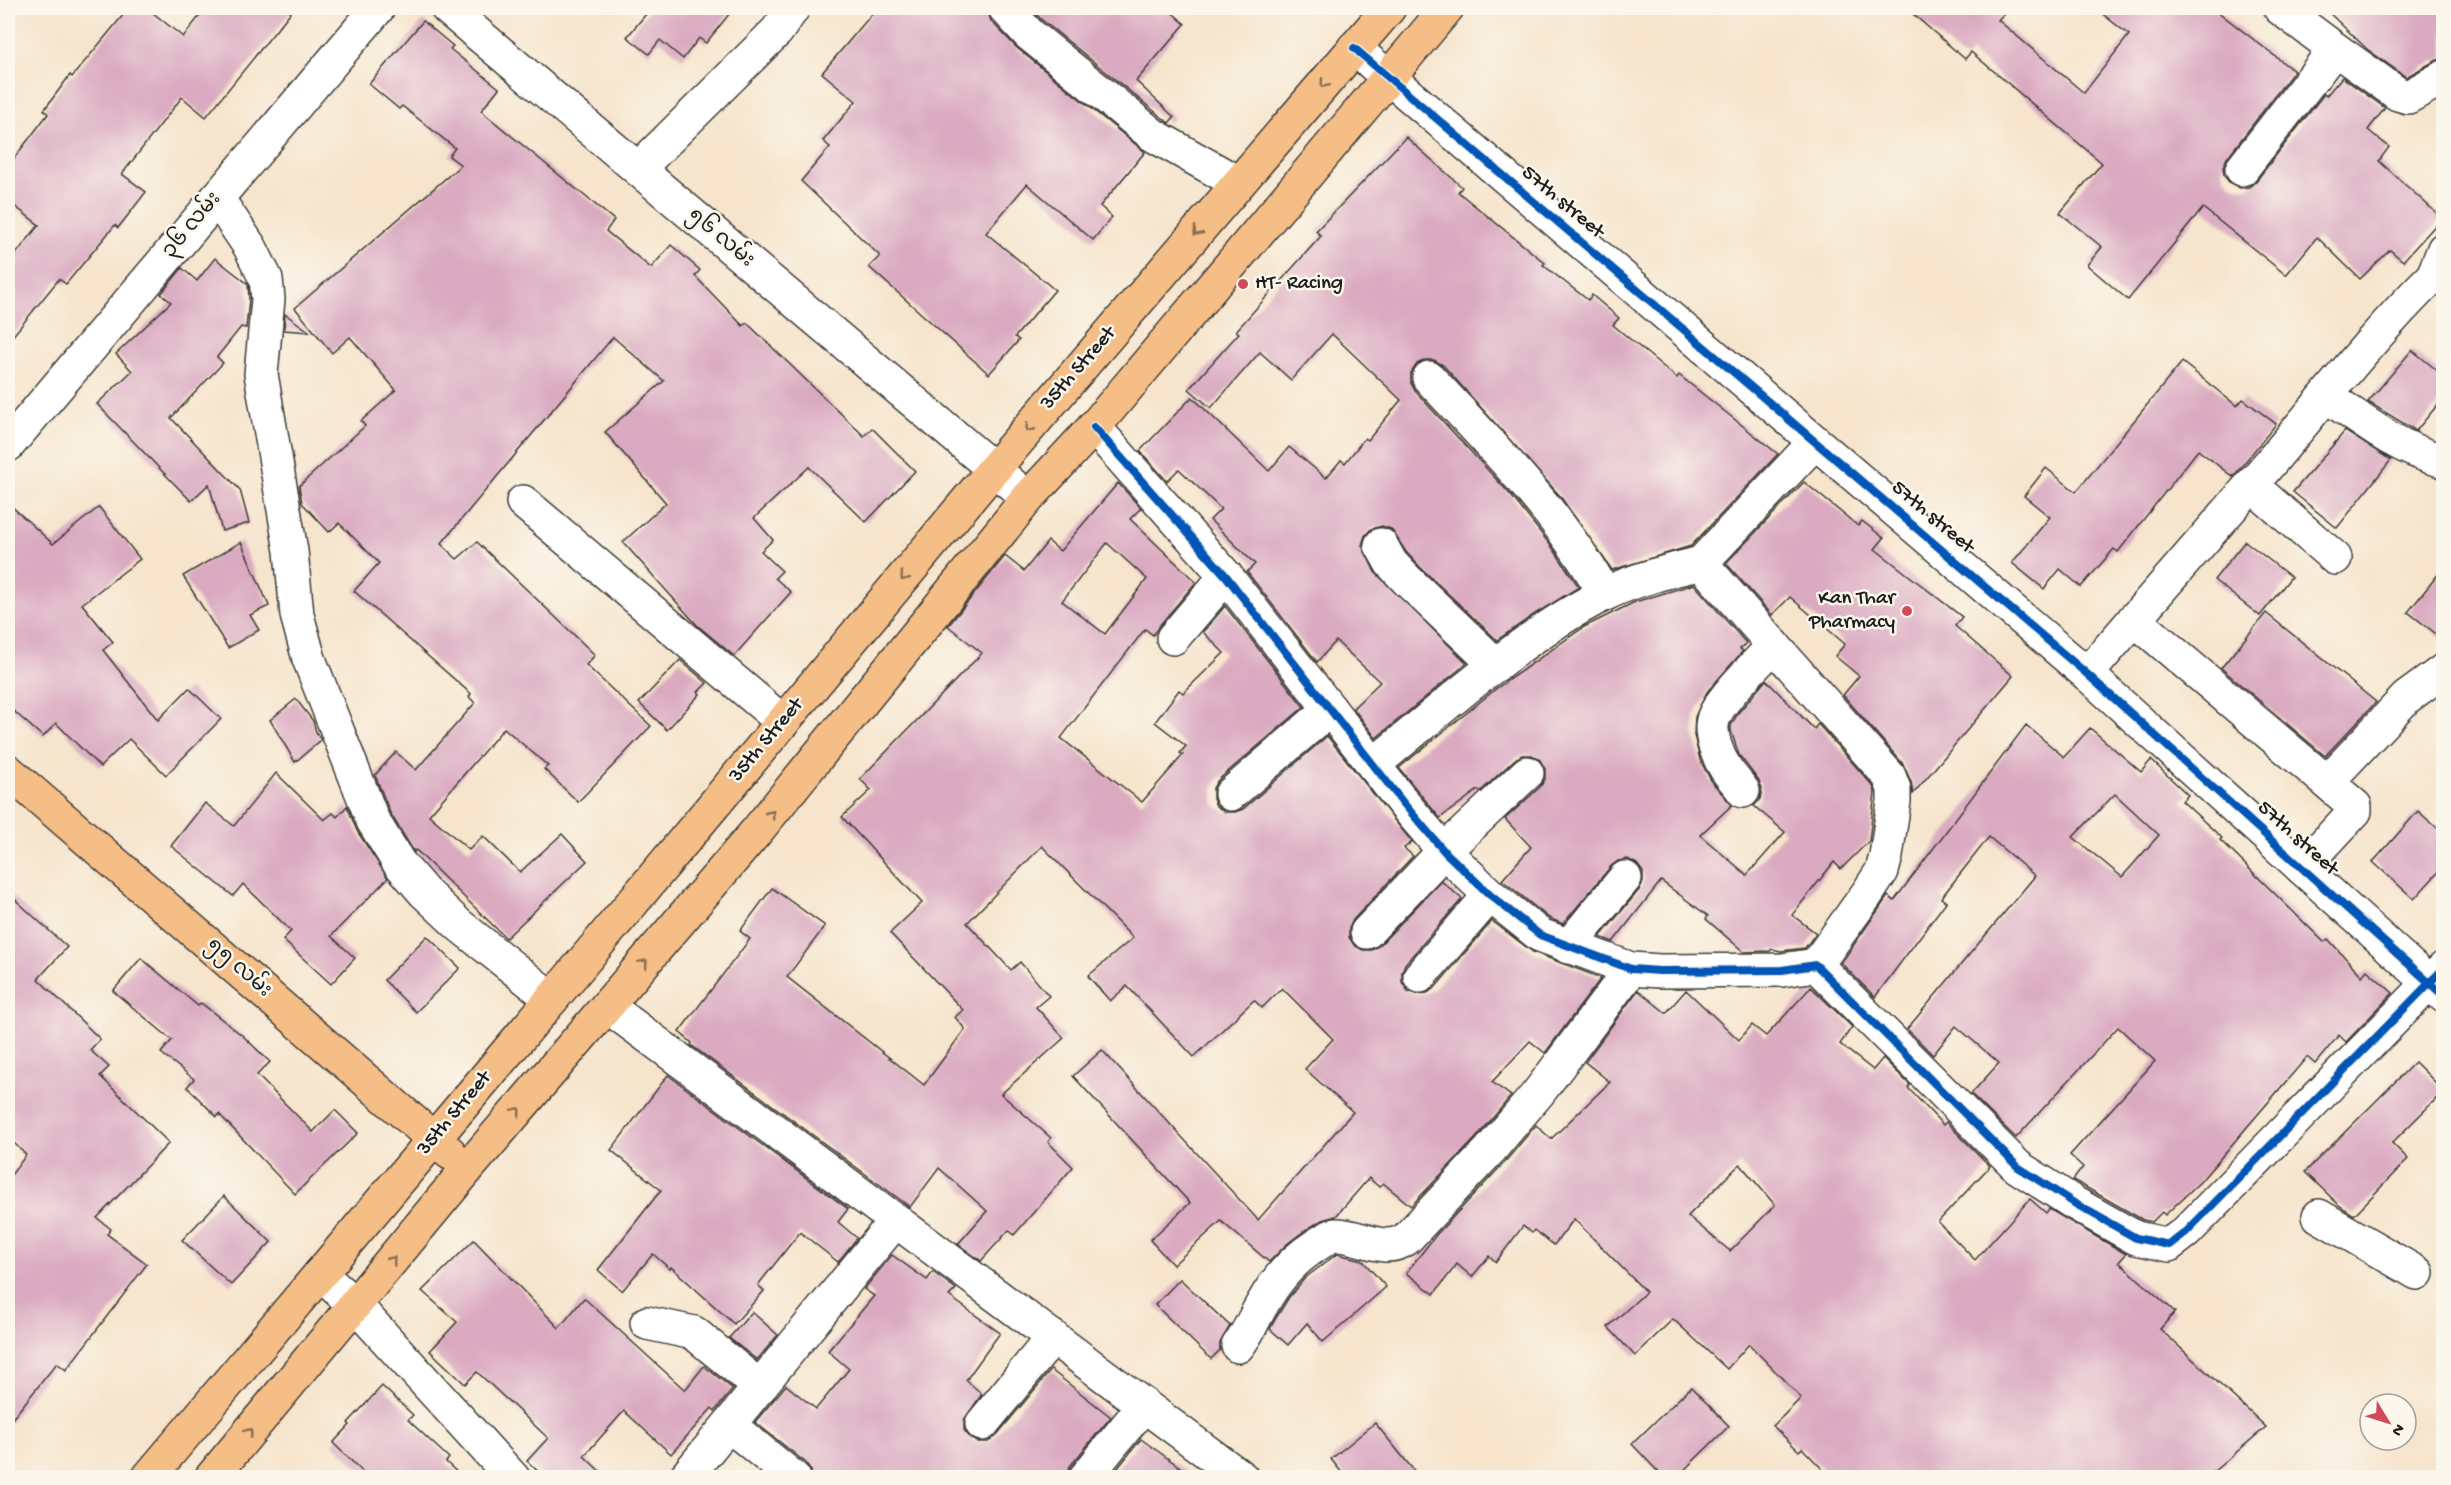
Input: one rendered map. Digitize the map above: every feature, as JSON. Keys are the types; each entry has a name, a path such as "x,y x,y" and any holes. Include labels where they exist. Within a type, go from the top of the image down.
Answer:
{"main road":[{"name":"35th Street","path":"148,1478 552,999 993,470 1389,8"},
{"path":"212,1478 468,1168 756,832 1028,498 1094,427 1447,8"},
{"name":"၅၅ လမ်း","path":"8,771 468,1168"}],"street":[{"name":"၃၆ လမ်း","path":"8,445 378,8"},
{"name":"၅၆ လမ်း","path":"447,8 1028,498"},
{"path":"638,169 777,31 793,8"},
{"path":"1005,8 1029,34 1153,135 1238,183"},
{"path":"2280,8 2398,94 2408,98 2444,77"},
{"name":"57th street","path":"1354,48 2087,674 2302,868 2439,982"},
{"path":"2242,169 2335,49"},
{"path":"216,198 250,247 266,279 268,299 261,374 291,551 297,615 309,659 373,821 399,863 424,892 459,925 552,999"},
{"path":"2087,674 2378,334 2440,268"},
{"path":"1429,378 1550,513 1584,556 1605,594"},
{"path":"2327,396 2383,436 2412,451 2444,461"},
{"path":"1094,427 1226,576 1373,765 1444,851 1490,895 1540,935 1630,969 1660,971 1782,970 1816,964 1882,871 1894,789 1889,776 1701,563"},
{"path":"1373,765 1496,665 1540,634 1605,594 1647,577 1701,563 1815,442"},
{"path":"2251,485 2335,558"},
{"path":"523,502 783,722"},
{"path":"1381,545 1391,563 1496,665"},
{"path":"1173,638 1226,576"},
{"path":"2134,619 2355,806 2355,811 2302,868"},
{"path":"1743,791 1726,769 1717,750 1712,734 1713,721 1719,707 1774,645"},
{"path":"2327,782 2406,698 2444,670"},
{"path":"1231,794 1330,709"},
{"path":"1367,932 1444,851 1527,773"},
{"path":"1568,947 1624,878"},
{"path":"1420,976 1490,895"},
{"path":"1816,964 2018,1167 2074,1203 2136,1238 2169,1245 2186,1232 2439,982"},
{"path":"1238,1346 1251,1330 1262,1304 1283,1273 1316,1246 1335,1235 1388,1246 1399,1244 1406,1239 1490,1150 1539,1092 1630,969"},
{"path":"607,1006 1144,1405 1234,1475"},
{"path":"2319,1216 2417,1273"},
{"path":"685,1478 896,1220"},
{"path":"320,1274 355,1305 513,1478"},
{"path":"648,1323 694,1333 760,1387"},
{"path":"982,1424 1053,1337"},
{"path":"1085,1478 1144,1405"},
{"path":"729,1425 794,1478"}],"building":[{"path":"129,8 147,8 183,37 206,8 294,8 206,117 182,97 122,174 146,192 118,228 115,225 66,284 59,279 8,342 8,264 39,225 8,201 8,166 48,114 44,110 70,75 72,77"},
{"path":"651,8 734,8 706,43 699,38 683,59 660,40 649,54 627,37"},
{"path":"877,8 987,8 991,21 1017,48 1145,152 1100,206 1112,217 1093,240 1027,184 986,233 1055,290 1015,337 1019,340 989,374 869,267 880,256 801,181 830,147 823,141 856,101 822,73"},
{"path":"1030,8 1167,8 1185,24 1136,81 1174,117 1169,123"},
{"path":"1906,8 2009,8 1998,20 2084,93 2129,35 2095,8 2213,8 2294,71 2227,158 2223,167 2224,176 2230,183 2240,188 2249,187 2256,181 2324,94 2326,96 2342,77 2385,108 2368,130 2389,147 2379,161 2442,218 2403,261 2390,250 2360,279 2317,237 2286,275 2203,208 2128,300 2087,265 2102,247 2060,213 2102,163 1971,52 1965,59"},
{"path":"2324,8 2444,8 2444,58 2406,77 2367,49"},
{"path":"423,21 453,46 450,49 499,88 481,111 614,220 606,231 651,268 671,245 700,270 695,276 743,326 747,323 864,436 872,428 915,471 866,522 809,467 754,518 773,540 761,551 782,571 775,578 791,592 734,656 697,625 623,542 666,503 605,432 664,381 613,337 441,544 457,559 477,542 595,655 586,665 651,726 578,802 544,769 548,766 504,728 429,815 469,850 483,836 520,872 562,834 587,861 506,938 416,850 414,852 390,813 375,775 396,752 416,770 475,703 469,697 471,694 354,591 379,563 339,523 329,532 302,503 299,486 365,426 361,421 396,390 350,337 332,353 295,308 461,165 449,156 455,148 402,106 399,109 369,84"},
{"path":"1406,137 1462,187 1458,192 1545,263 1543,265 1588,300 1592,295 1619,318 1613,325 1677,378 1679,375 1778,454 1691,546 1612,570 1560,496 1443,365 1434,360 1425,360 1417,364 1411,373 1411,383 1415,391 1509,493 1552,547 1579,587 1497,640 1420,567 1406,552 1391,529 1382,526 1371,529 1362,545 1375,572 1467,663 1376,738 1353,708 1380,682 1336,641 1317,662 1247,572 1255,564 1210,520 1221,509 1179,469 1167,481 1140,451 1192,397 1269,471 1289,447 1326,478 1341,460 1345,463 1365,438 1368,440 1401,400 1332,334 1291,380 1260,352 1211,408 1189,389 1239,333 1236,331 1321,236 1316,231"},
{"path":"215,258 248,284 246,328 241,327 217,357 223,363 171,418 240,490 249,523 222,531 209,484 191,501 97,404 132,371 116,354 171,302 161,294 182,268 197,281"},
{"path":"285,314 310,332 284,330"},
{"path":"2412,350 2444,376 2444,397 2416,431 2368,402"},
{"path":"2182,362 2237,406 2243,399 2276,424 2233,477 2198,450 2118,552 2114,549 2081,587 2060,569 2044,589 2012,563 2050,517 2024,496 2046,468 2076,492"},
{"path":"2345,431 2391,460 2337,528 2293,492"},
{"path":"1804,482 1858,526 1862,521 1884,538 1875,549 1962,617 1955,626 2013,676 1913,794 1911,782 1903,764 1843,695 1859,676 1835,656 1845,644 1790,597 1772,615 1726,563"},
{"path":"1118,483 1141,508 1130,519 1196,582 1153,635 1145,629 1061,738 1142,802 1183,755 1180,753 1186,746 1155,722 1179,690 1183,693 1224,653 1203,632 1225,606 1304,707 1218,780 1213,788 1216,806 1225,812 1243,809 1327,736 1412,842 1404,848 1413,856 1349,927 1349,937 1354,945 1363,950 1372,950 1380,945 1441,881 1462,899 1405,964 1402,982 1408,991 1417,994 1427,993 1434,989 1492,921 1533,952 1601,978 1545,1053 1530,1041 1492,1082 1511,1096 1476,1138 1411,1206 1383,1183 1379,1187 1369,1178 1336,1216 1322,1220 1304,1231 1269,1262 1221,1221 1173,1265 1150,1240 1190,1203 1073,1076 1102,1050 1258,1220 1353,1112 1305,1069 1333,1039 1282,988 1262,1008 1254,1000 1194,1057 1127,986 1110,1001 1088,976 1133,938 1042,846 967,923 1011,970 1020,962 1049,996 1036,1007 1064,1038 1001,1094 1051,1138 1048,1142 1073,1167 1014,1235 1009,1230 981,1261 958,1244 987,1211 939,1168 910,1207 691,1045 692,1043 679,1032 750,939 740,931 772,888 825,926 787,977 924,1085 965,1029 955,1017 963,1010 890,933 922,903 842,817 871,790 860,779 982,653 948,626 1005,556 1024,571 1048,541 1060,551","holes":["1107,543 1147,579 1105,634 1062,601"]},
{"path":"8,503 53,544 99,507 140,559 82,604 113,642 103,650 158,720 189,688 221,719 166,775 129,739 100,767 56,723 43,737 8,706"},
{"path":"2245,541 2291,577 2260,616 2214,580"},
{"path":"241,542 269,606 250,615 259,630 228,648 183,576"},
{"path":"2444,567 2444,640 2408,612"},
{"path":"1694,584 1746,643 1740,649 1743,651 1707,692 1695,717 1694,735 1700,760 1712,782 1732,805 1700,835 1747,875 1785,832 1754,806 1760,799 1762,789 1759,781 1739,755 1731,731 1731,725 1738,713 1766,680 1814,729 1818,724 1873,786 1875,792 1869,841 1841,869 1834,862 1792,915 1816,933 1805,948 1744,952 1706,919 1708,916 1661,881 1613,942 1600,937 1643,882 1643,872 1637,864 1628,859 1618,861 1611,866 1563,924 1549,918 1502,880 1531,847 1505,819 1540,787 1545,779 1545,769 1540,760 1532,755 1522,755 1515,759 1480,792 1478,790 1440,818 1399,768 1497,688 1584,627 1635,602"},
{"path":"2266,613 2376,702 2325,756 2221,668"},
{"path":"680,660 707,683 667,730 639,703"},
{"path":"296,699 313,721 321,740 295,762 270,720"},
{"path":"2026,725 2064,757 2090,728 2141,772 2151,760 2188,795 2182,801 2222,838 2220,840 2324,942 2328,939 2362,976 2367,970 2393,993 2346,1042 2339,1035 2315,1064 2307,1057 2200,1182 2165,1215 2162,1212 2152,1222 2143,1220 2073,1180 2083,1167 2070,1155 2155,1061 2118,1027 2016,1138 1971,1094 1999,1063 1956,1026 1933,1055 1907,1029 2035,876 1989,837 1941,898 1946,902 1875,997 1841,963 1888,896 1894,901","holes":["2115,794 2159,835 2122,877 2073,837"]},
{"path":"276,773 324,820 333,813 337,817 347,806 357,831 388,878 331,936 355,958 331,984 283,940 291,931 243,884 233,896 171,846 205,803 234,826"},
{"path":"2418,811 2444,834 2444,866 2414,899 2373,862"},
{"path":"8,893 67,947 38,979 100,1039 90,1050 109,1067 100,1076 169,1143 97,1218 111,1229 107,1234 147,1264 66,1370 57,1363 8,1424 8,1179 26,1155 8,1137"},
{"path":"427,936 460,968 416,1012 384,980"},
{"path":"141,958 198,1006 201,1003 243,1036 270,1062 257,1075 313,1132 335,1110 358,1133 295,1194 219,1114 217,1117 187,1087 194,1079 161,1053 172,1040 113,991"},
{"path":"1811,987 1852,1027 1840,1044 1873,1070 1883,1058 1910,1085 1908,1088 1943,1125 1946,1122 1990,1166 1938,1222 1975,1260 2030,1199 2046,1213 2049,1209 2126,1254 2119,1262 2175,1312 2160,1329 2266,1427 2206,1478 1831,1478 1802,1448 1799,1451 1773,1426 1801,1398 1749,1344 1727,1369 1673,1319 1635,1356 1608,1327 1646,1292 1574,1219 1554,1245 1534,1230 1532,1233 1523,1226 1496,1262 1489,1256 1472,1277 1457,1264 1434,1294 1406,1273 1436,1235 1504,1163 1536,1125 1551,1139 1610,1082 1585,1062 1638,990 1666,1013 1686,990 1739,1040 1752,1025 1766,1036","holes":["1740,1164 1775,1205 1730,1251 1688,1216"]},
{"path":"2415,1062 2444,1091 2392,1143 2408,1159 2354,1215 2340,1206 2305,1172"},
{"path":"668,1075 848,1209 838,1222 857,1238 838,1262 800,1232 758,1285 764,1291 734,1324 671,1267 670,1269 653,1254 622,1291 598,1270 661,1190 611,1150"},
{"path":"224,1196 271,1242 231,1285 182,1240"},
{"path":"474,1240 559,1328 584,1298 685,1390 704,1366 733,1389 715,1411 712,1408 671,1454 624,1411 584,1456 607,1478 545,1478 527,1461 548,1438 477,1372 465,1384 430,1351 457,1322 422,1291"},
{"path":"1337,1254 1362,1260 1386,1287 1323,1342 1307,1323 1288,1345 1270,1329 1289,1297 1305,1278"},
{"path":"892,1255 927,1280 933,1272 956,1289 949,1296 1000,1333 966,1380 982,1394 964,1420 964,1430 971,1439 988,1442 996,1436 1051,1370 1111,1417 1070,1466 1067,1478 812,1478 806,1463 755,1422 786,1385 816,1409 849,1369 828,1351 874,1296 864,1289"},
{"path":"1180,1279 1230,1326 1220,1343 1220,1350 1211,1359 1155,1305"},
{"path":"752,1312 778,1335 757,1360 729,1338"},
{"path":"382,1386 413,1415 408,1420 449,1458 446,1462 463,1478 369,1478 333,1443"},
{"path":"1691,1387 1729,1426 1676,1478 1664,1478 1632,1444"},
{"path":"1375,1423 1420,1478 1346,1478 1331,1459"},
{"path":"1141,1439 1195,1478 1118,1478 1113,1474"}],"cycle path":[{"path":"1354,48 2087,674 2444,996"},
{"path":"1094,427 1226,576 1404,804 1444,851 1490,895 1540,935 1631,969 1660,971 1782,970 1816,965 2018,1167 2074,1203 2136,1238 2169,1245 2186,1232 2444,968"}],"place":[{"name":"HT- Racing","path":"1243,284"},
{"name":"Kan Thar Pharmacy","path":"1907,611"}]}
